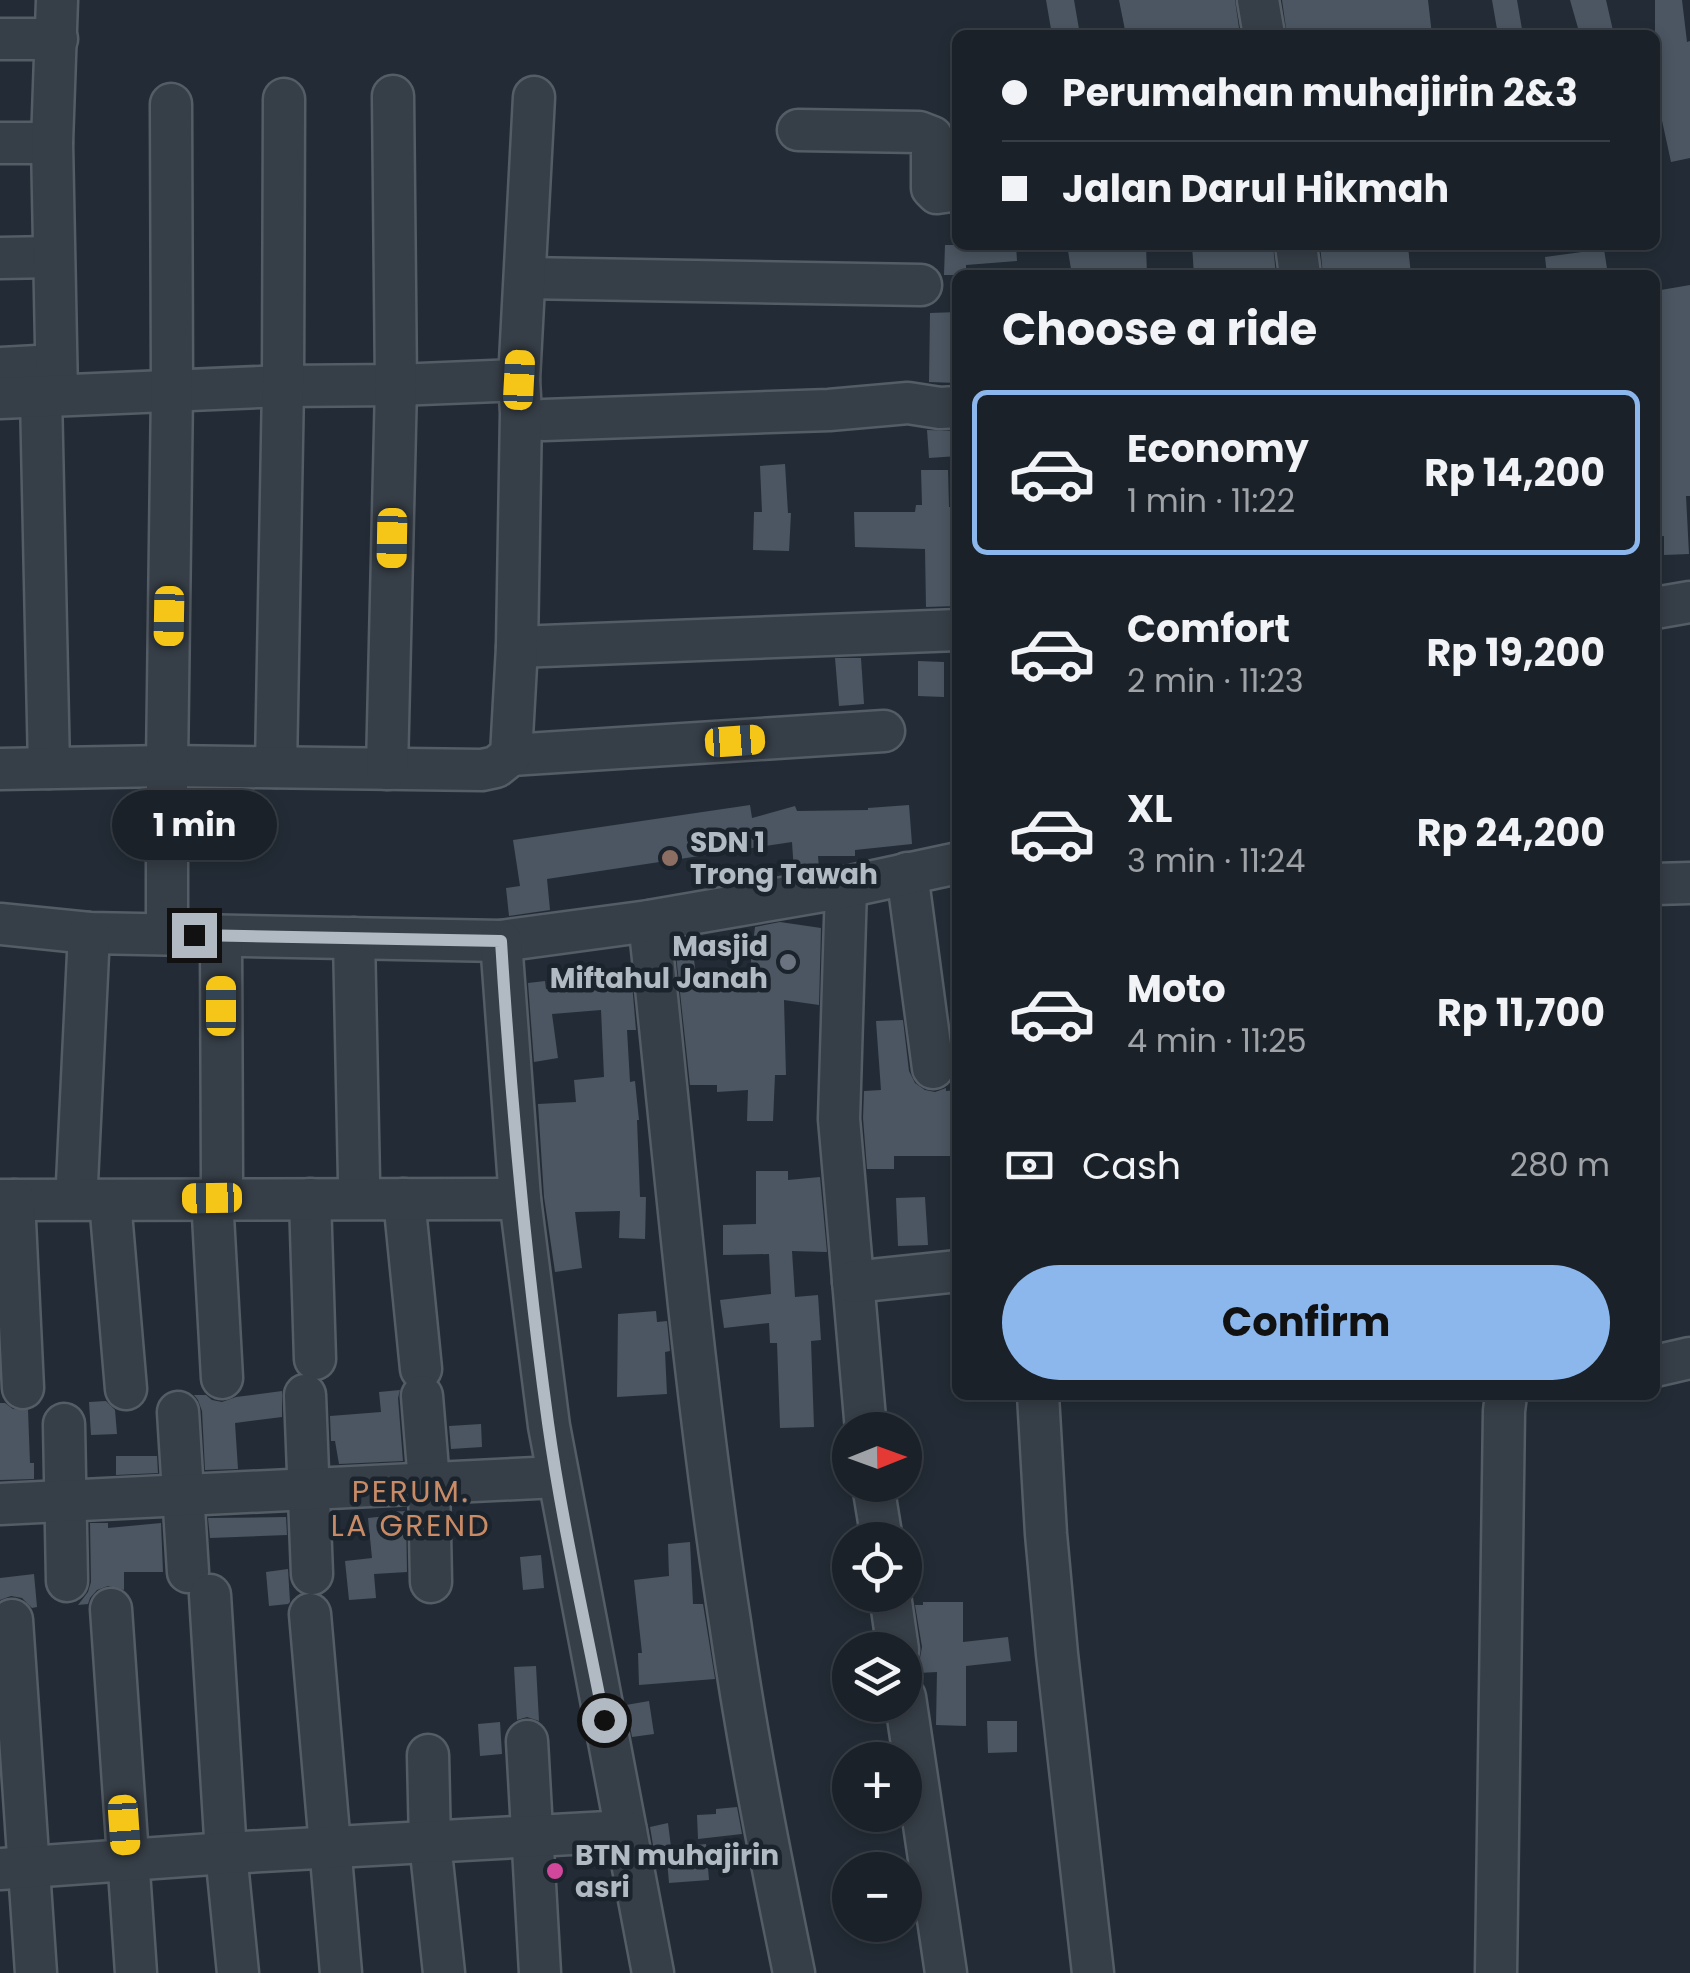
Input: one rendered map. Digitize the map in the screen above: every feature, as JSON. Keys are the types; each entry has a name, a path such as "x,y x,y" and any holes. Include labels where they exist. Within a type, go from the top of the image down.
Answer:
{"street":[{"path":"1258,0 1263,30"},
{"path":"0,38 57,20 52,143 49,768"},
{"path":"386,769 396,385 392,96"},
{"path":"510,756 516,647 519,380 534,97"},
{"path":"276,767 284,386 284,98"},
{"path":"167,934 171,104"},
{"path":"798,130 927,134 932,137 932,188 937,193 952,191"},
{"path":"0,143 52,143"},
{"path":"0,258 52,258"},
{"path":"525,278 921,285"},
{"path":"0,368 51,386"},
{"path":"0,398 51,386 172,390 519,380"},
{"path":"544,420 829,410 908,402 952,407"},
{"path":"1660,607 1690,602"},
{"path":"516,647 952,630"},
{"path":"0,769 166,766 482,770 496,767 510,756 884,731"},
{"path":"0,924 89,933 501,941 649,921 846,887 952,863"},
{"path":"907,873 933,1068"},
{"path":"1660,884 1690,882"},
{"path":"846,887 838,1118 864,1412"},
{"path":"649,921 693,1343 730,1622 763,1820 794,1973"},
{"path":"89,933 94,1192 126,1389"},
{"path":"221,936 217,1190 222,1378"},
{"path":"354,938 359,1180"},
{"path":"501,941 520,1199 557,1477 652,1973"},
{"path":"23,1388 7,1200 94,1192 217,1190 310,1199 520,1199"},
{"path":"310,1199 312,1574"},
{"path":"404,1199 422,1382 431,1582"},
{"path":"853,1282 952,1272"},
{"path":"1660,1365 1690,1358"},
{"path":"1038,1400 1057,1654 1093,1973"},
{"path":"1496,1973 1506,1400"},
{"path":"178,1412 182,1495 199,1583 238,1973"},
{"path":"64,1424 67,1582"},
{"path":"0,1504 557,1477"},
{"path":"111,1609 136,1973"},
{"path":"310,1614 341,1973"},
{"path":"12,1620 14,1868 36,1973"},
{"path":"909,1722 946,1973"},
{"path":"527,1741 540,1973"},
{"path":"428,1756 430,1843 444,1973"},
{"path":"14,1868 626,1831"}],"building":[{"path":"1046,0 1074,0 1079,30 1051,30"},
{"path":"1119,0 1235,0 1239,30 1125,30"},
{"path":"1282,0 1428,0 1431,30 1286,30"},
{"path":"1492,0 1517,0 1522,30 1497,30"},
{"path":"1570,0 1606,0 1613,30 1579,30"},
{"path":"1655,0 1682,0 1687,42 1690,41 1690,158 1671,162 1660,116 1660,30 1655,30"},
{"path":"945,245 952,245 952,250 1016,250 1017,261 966,265 966,270 952,270 952,275 944,275"},
{"path":"1146,250 1147,270 1071,270 1068,251"},
{"path":"1192,250 1274,250 1276,270 1194,270"},
{"path":"1320,250 1408,250 1410,270 1322,270"},
{"path":"1604,250 1607,270 1546,270 1545,257"},
{"path":"1690,285 1690,496 1686,496 1689,554 1664,555 1664,536 1660,536 1660,290"},
{"path":"952,312 952,383 929,382 930,313"},
{"path":"927,430 952,431 952,456 929,458"},
{"path":"785,464 791,513 789,551 753,550 754,512 762,512 760,466"},
{"path":"921,470 948,470 952,606 926,607 925,549 855,547 854,512 915,512 916,505 922,505"},
{"path":"835,658 861,658 864,704 839,706"},
{"path":"918,661 944,662 944,697 918,696"},
{"path":"750,805 752,818 795,806 797,811 909,805 912,844 855,850 855,856 818,856 819,868 794,872 792,842 547,879 550,910 509,916 506,888 520,886 513,840"},
{"path":"780,922 821,928 819,1005 784,1000 786,1075 775,1075 773,1121 747,1121 748,1090 717,1092 717,1085 690,1085 676,955 693,952 698,990 748,986 755,927"},
{"path":"545,981 546,989 632,983 636,1030 627,1030 630,1082 635,1081 639,1120 640,1197 646,1197 645,1239 619,1238 620,1211 575,1212 582,1268 555,1272 544,1197 538,1104 576,1102 574,1080 604,1077 601,1010 552,1014 558,1058 534,1062 528,983"},
{"path":"903,1020 909,1071 915,1083 925,1090 952,1090 952,1156 894,1156 894,1169 867,1169 864,1091 881,1090 876,1021"},
{"path":"756,1171 788,1171 788,1180 820,1177 827,1252 792,1251 795,1297 818,1295 821,1340 811,1341 814,1427 780,1428 777,1343 770,1343 769,1323 724,1328 720,1300 771,1294 769,1254 723,1255 723,1225 756,1224"},
{"path":"925,1197 928,1245 898,1246 896,1198"},
{"path":"656,1311 657,1322 667,1321 667,1394 617,1397 618,1314"},
{"path":"400,1390 403,1461 339,1464 335,1441 331,1441 330,1416 381,1412 379,1392"},
{"path":"282,1391 282,1417 235,1423 238,1469 205,1470 202,1411 194,1395 222,1402"},
{"path":"106,1401 115,1410 117,1434 91,1435 89,1402"},
{"path":"0,1403 28,1410 34,1479 0,1480"},
{"path":"481,1424 482,1447 451,1449 449,1426"},
{"path":"116,1456 157,1456 158,1473 116,1475"},
{"path":"406,1511 407,1572 374,1574 376,1598 349,1600 345,1561 372,1558 368,1518"},
{"path":"286,1517 287,1535 210,1538 208,1518"},
{"path":"90,1523 108,1523 108,1528 161,1523 163,1572 124,1572 124,1590 108,1586 97,1590 88,1604 78,1605 91,1582"},
{"path":"690,1542 693,1604 703,1604 715,1679 639,1685 638,1653 642,1653 634,1580 669,1576 668,1544"},
{"path":"541,1555 544,1588 523,1590 520,1557"},
{"path":"288,1569 290,1602 269,1606 266,1572"},
{"path":"34,1574 37,1607 32,1608 22,1598 0,1600 0,1578"},
{"path":"963,1602 963,1642 1008,1637 1011,1661 966,1666 966,1726 936,1725 937,1672 922,1673 922,1632 916,1612 922,1612 923,1605"},
{"path":"536,1666 539,1721 527,1717 517,1720 514,1667"},
{"path":"649,1701 654,1734 632,1737 626,1705"},
{"path":"987,1721 1017,1721 1017,1752 988,1753"},
{"path":"500,1722 502,1754 480,1756 478,1724"},
{"path":"737,1807 742,1834 698,1839 697,1815"},
{"path":"668,1823 671,1847 667,1848 706,1844 709,1880 669,1883 666,1848 654,1851 650,1827"}],"place":[{"name":"SDN 1 Trong Tawah","path":"670,858"},
{"name":"Masjid Miftahul Janah","path":"788,962"},
{"name":"BTN muhajirin asri","path":"555,1871"}],"district":[{"name":"PERUM. LA GREND","path":"411,1509"}],"route":[{"path":"194,935 501,941 520,1199 534,1313 557,1477 604,1720"}]}
